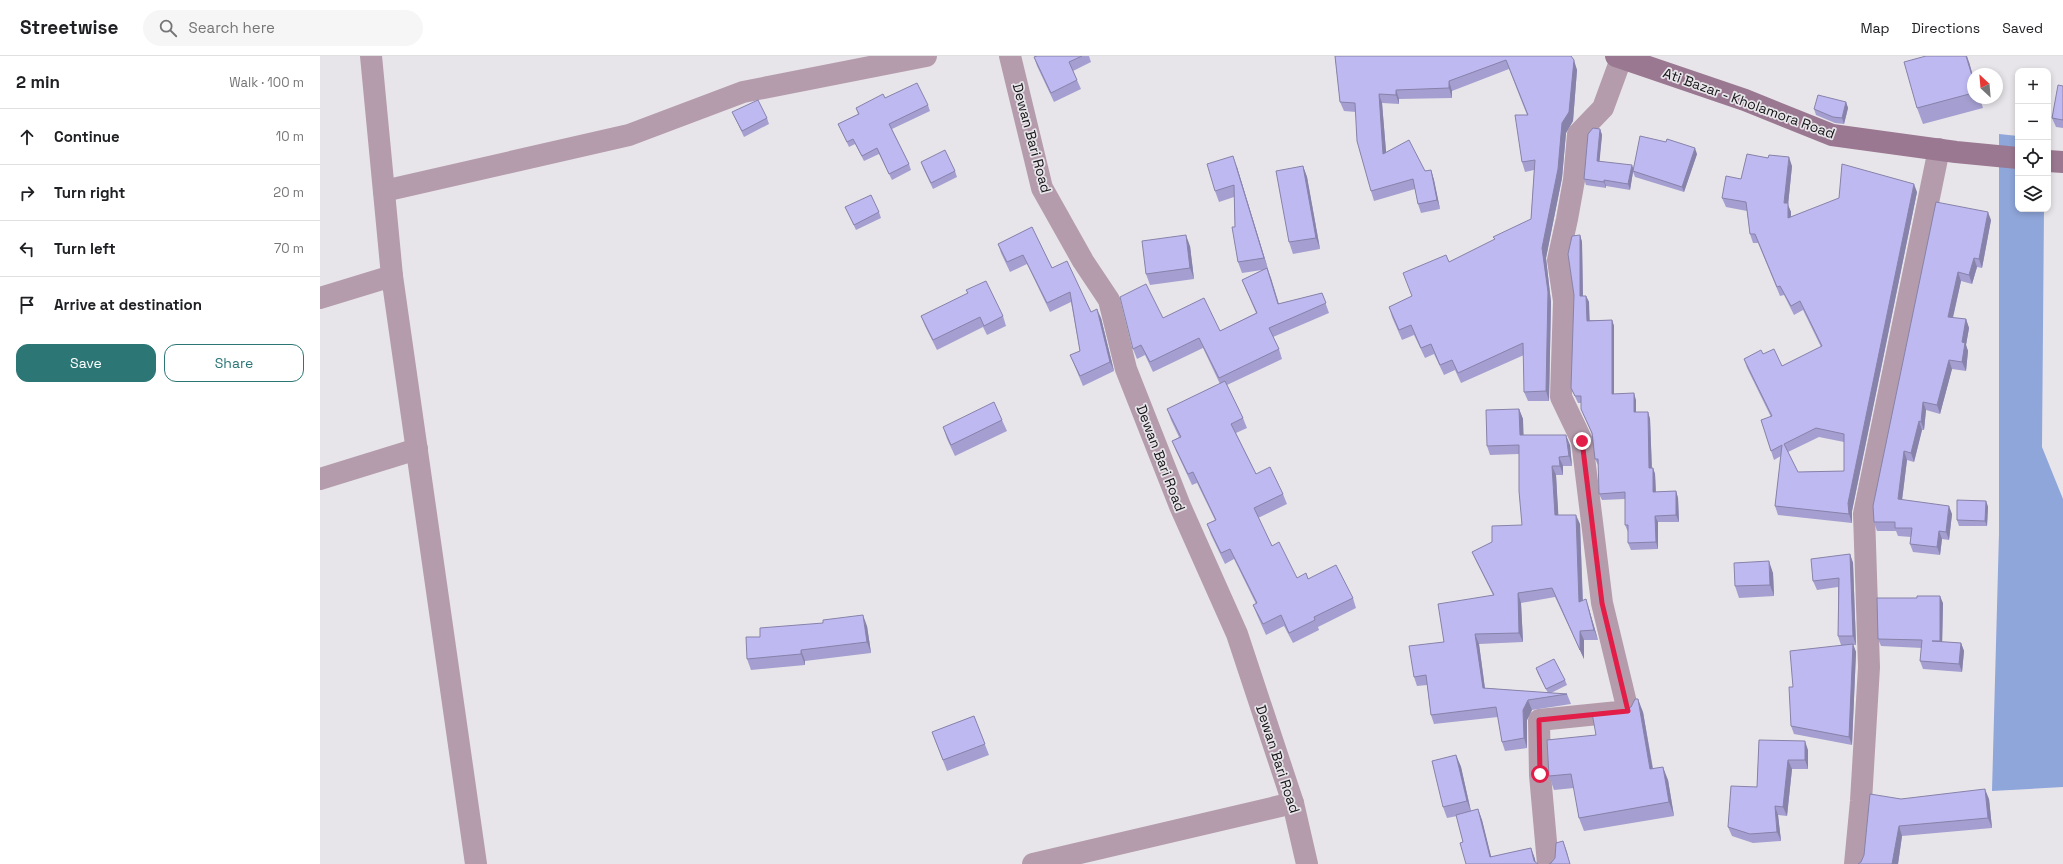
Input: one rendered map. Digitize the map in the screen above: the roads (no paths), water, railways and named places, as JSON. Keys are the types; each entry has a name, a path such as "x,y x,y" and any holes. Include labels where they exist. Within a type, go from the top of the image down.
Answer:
{"main road":[{"name":"Ati Bazar - Kholamora Road","path":"1619,57 1745,100 1832,135 2015,158"},
{"path":"2051,161 2063,162"}],"street":[{"path":"371,56 392,276 476,864"},
{"path":"384,191 629,135 743,92 926,56"},
{"name":"Dewan Bari Road","path":"1010,56 1042,188 1083,261 1109,300 1126,369 1180,506 1237,634 1293,802 1307,864"},
{"path":"1548,864 1540,774 1539,720 1628,711 1602,603 1582,441 1561,397 1564,301 1558,260 1568,219 1574,180 1578,134 1604,108 1619,57"},
{"path":"1854,864 1861,801 1869,667 1864,514 1947,150"},
{"path":"320,298 392,276"},
{"path":"320,479 417,449"},
{"path":"1033,864 1293,802"}],"water":[{"path":"1999,134 2015,136 2015,212 2044,212 2042,447 2063,499 2063,787 1992,791 1999,533"}]}
